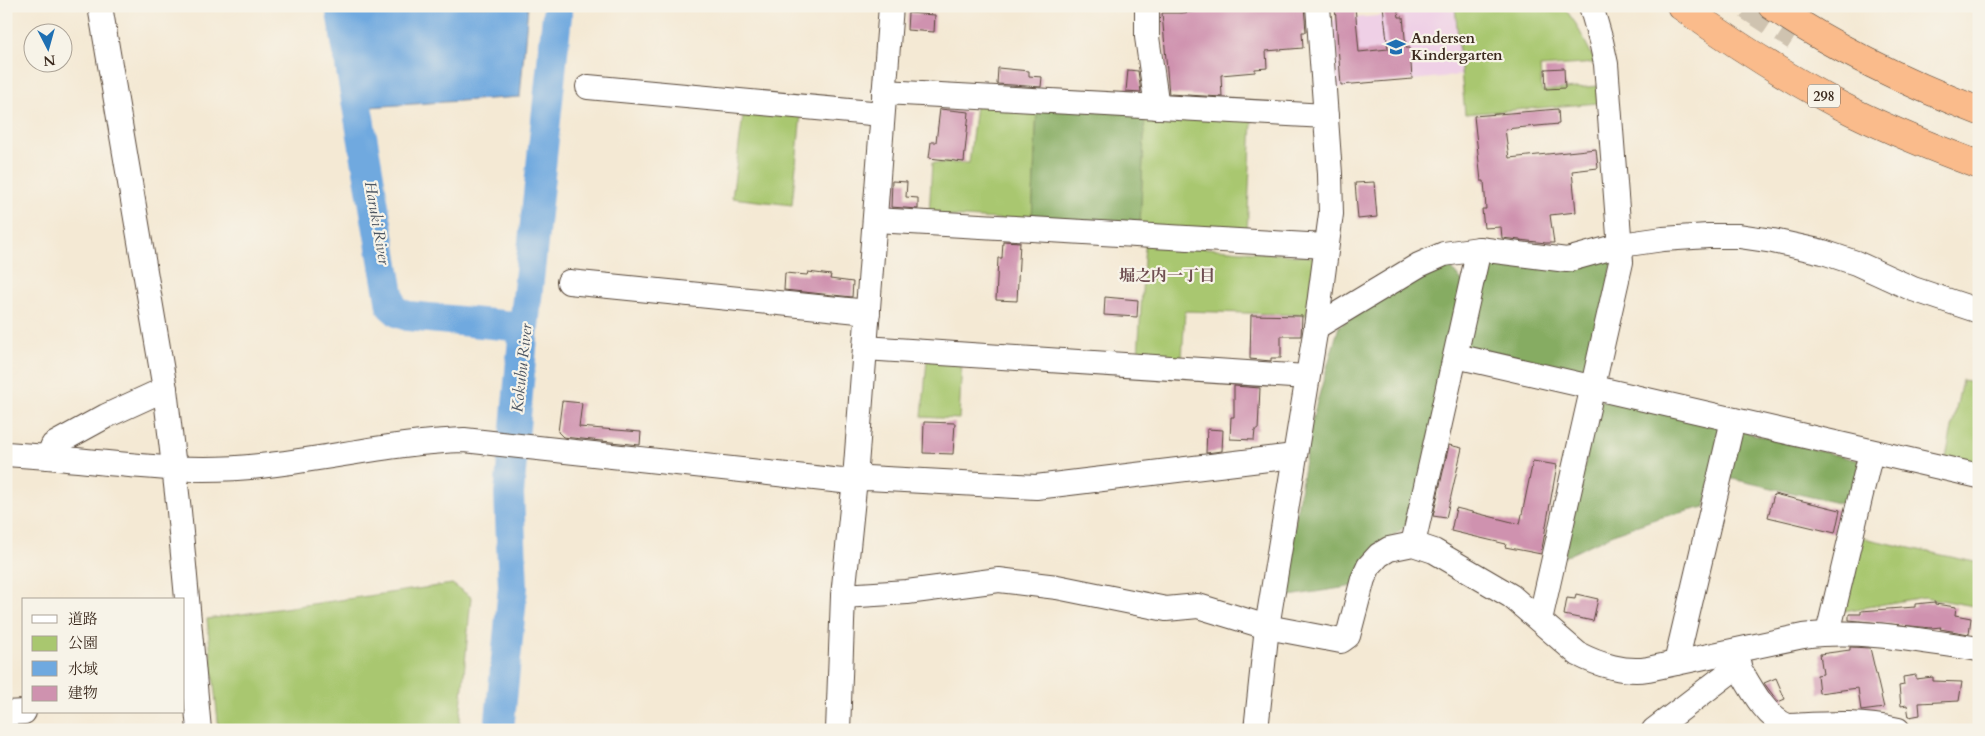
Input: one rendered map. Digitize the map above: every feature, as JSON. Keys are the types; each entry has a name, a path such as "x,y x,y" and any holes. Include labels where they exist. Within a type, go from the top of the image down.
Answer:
{"highway":[{"name":"298","path":"1681,6 1777,70 1853,112 1939,150 1979,165"},
{"path":"1772,6 1800,25 1871,64 1979,111"}],"street":[{"path":"100,6 165,389 174,468 183,598"},
{"path":"838,730 842,596 855,480 891,6"},
{"path":"1147,6 1147,37 1157,107"},
{"path":"1256,730 1268,627 1316,327 1331,214 1318,6"},
{"path":"1540,620 1621,262 1606,64 1591,6"},
{"path":"588,87 883,103 1157,107 1326,116"},
{"path":"875,220 1326,246"},
{"path":"1316,327 1419,265 1444,254 1479,249 1567,260 1621,245 1663,239 1708,236 1739,236 1773,241 1822,252 1913,288 1979,311"},
{"path":"1413,544 1479,249"},
{"path":"569,282 868,312"},
{"path":"865,348 1307,377"},
{"path":"1456,356 1979,476"},
{"path":"48,458 53,445 106,416 165,389"},
{"path":"1676,663 1733,420"},
{"path":"6,454 205,470 261,466 426,441 479,441 842,481 867,478 1036,487 1294,456"},
{"path":"1828,633 1871,452"},
{"path":"842,596 907,592 999,580 1057,587 1166,609 1198,606 1268,627 1341,641 1348,636 1369,566 1379,555 1389,549 1413,544 1434,551 1511,596 1570,648 1590,660 1638,671 1676,663 1734,659 1803,636 1828,633 1861,634 1979,649"},
{"path":"185,635 189,696 199,730"},
{"path":"1734,659 1767,712 1780,724 1788,726 1829,727 1850,723 1876,725 1898,730"},
{"path":"1654,730 1734,659"},
{"path":"6,713 22,712"}],"shaded area":[{"name":"Andersen Kindergarten","path":"1388,6 1455,6 1461,75 1336,88 1332,20 1389,15"}],"green space":[{"path":"1455,6 1563,6 1576,24 1596,63 1540,67 1542,91 1598,86 1599,103 1465,114"},
{"path":"976,105 1037,107 1032,221 929,215 932,163 969,163"},
{"path":"1037,107 1145,114 1140,226 1032,221"},
{"path":"744,108 801,114 792,205 732,198"},
{"path":"1145,114 1252,120 1247,234 1140,226"},
{"path":"1145,243 1315,257 1307,315 1185,311 1182,359 1138,356"},
{"path":"1491,259 1613,260 1590,377 1466,348 1484,263"},
{"path":"1449,265 1464,284 1411,522 1366,557 1354,586 1283,597 1311,423 1339,326 1423,274"},
{"path":"927,360 962,361 959,419 922,417"},
{"path":"1962,380 1979,383 1979,471 1945,462"},
{"path":"1599,400 1722,425 1705,507 1658,518 1618,532 1564,557"},
{"path":"1741,431 1860,461 1851,506 1728,478"},
{"path":"1859,537 1979,563 1979,607 1924,597 1839,612"},
{"path":"452,584 471,597 459,730 219,730 207,619"}],"water":[{"path":"350,6 528,6 520,97 368,107"}],"building":[{"path":"1227,6 1304,6 1306,32 1302,32 1303,48 1266,51 1267,68 1255,69 1255,72 1221,75 1222,97 1169,94 1162,13 1182,13 1227,8"},
{"path":"1335,6 1355,6 1359,52 1388,49 1383,6 1397,6 1399,17 1403,17 1406,48 1410,48 1412,79 1341,85"},
{"path":"908,13 935,15 934,32 907,30"},
{"path":"998,68 1029,71 1029,76 1042,77 1041,87 997,84"},
{"path":"1564,68 1565,88 1546,89 1545,69"},
{"path":"1128,70 1138,71 1141,92 1126,91"},
{"path":"940,109 969,112 964,162 929,158 931,142 936,142"},
{"path":"1558,109 1559,124 1505,129 1509,158 1596,149 1598,168 1572,171 1576,212 1550,215 1554,243 1502,238 1501,227 1484,228 1482,209 1486,209 1484,181 1481,181 1474,116"},
{"path":"892,181 907,182 906,197 918,198 918,209 891,207"},
{"path":"1374,182 1377,217 1358,219 1355,183"},
{"path":"1003,241 1020,242 1017,301 996,300 998,258 1002,258"},
{"path":"808,272 831,275 830,279 853,282 852,297 784,290 785,273 807,275"},
{"path":"1105,297 1138,300 1137,317 1104,315"},
{"path":"1251,315 1302,316 1301,336 1281,336 1281,358 1271,358 1271,361 1250,359"},
{"path":"1234,386 1260,388 1258,430 1255,430 1254,440 1230,439 1231,417 1234,417"},
{"path":"562,401 582,403 579,427 641,432 640,445 563,437 558,432"},
{"path":"924,422 955,423 953,454 923,453"},
{"path":"1207,429 1223,430 1222,451 1206,453"},
{"path":"1449,445 1462,448 1446,518 1433,516"},
{"path":"1533,461 1557,465 1541,554 1505,547 1506,544 1451,531 1456,508 1520,524"},
{"path":"1774,494 1840,510 1835,533 1768,517"},
{"path":"1576,594 1598,599 1593,621 1564,615 1567,598 1575,599"},
{"path":"1935,602 1935,604 1956,607 1955,615 1971,618 1969,634 1940,629 1941,627 1931,628 1849,620 1849,614 1861,614 1861,611 1915,607 1915,604"},
{"path":"1850,647 1870,648 1884,708 1861,711 1858,688 1819,693 1817,675 1823,674 1820,654 1850,650"},
{"path":"1916,675 1916,679 1933,677 1933,681 1962,682 1959,701 1919,703 1920,715 1909,717 1907,705 1901,706 1899,686 1904,685 1903,677"},
{"path":"1776,678 1785,699 1778,702 1764,683"}],"waterway":[{"name":"Haruki River","path":"340,6 391,306 399,313 408,316 524,327"},
{"name":"Kokubu River","path":"499,730 513,587 509,494 524,327 558,6"}],"tunnel":[{"path":"1748,6 1795,37"}],"place":[{"name":"Andersen Kindergarten","path":"1396,47"}],"district":[{"name":"堀之内一丁目","path":"1167,276"}]}
